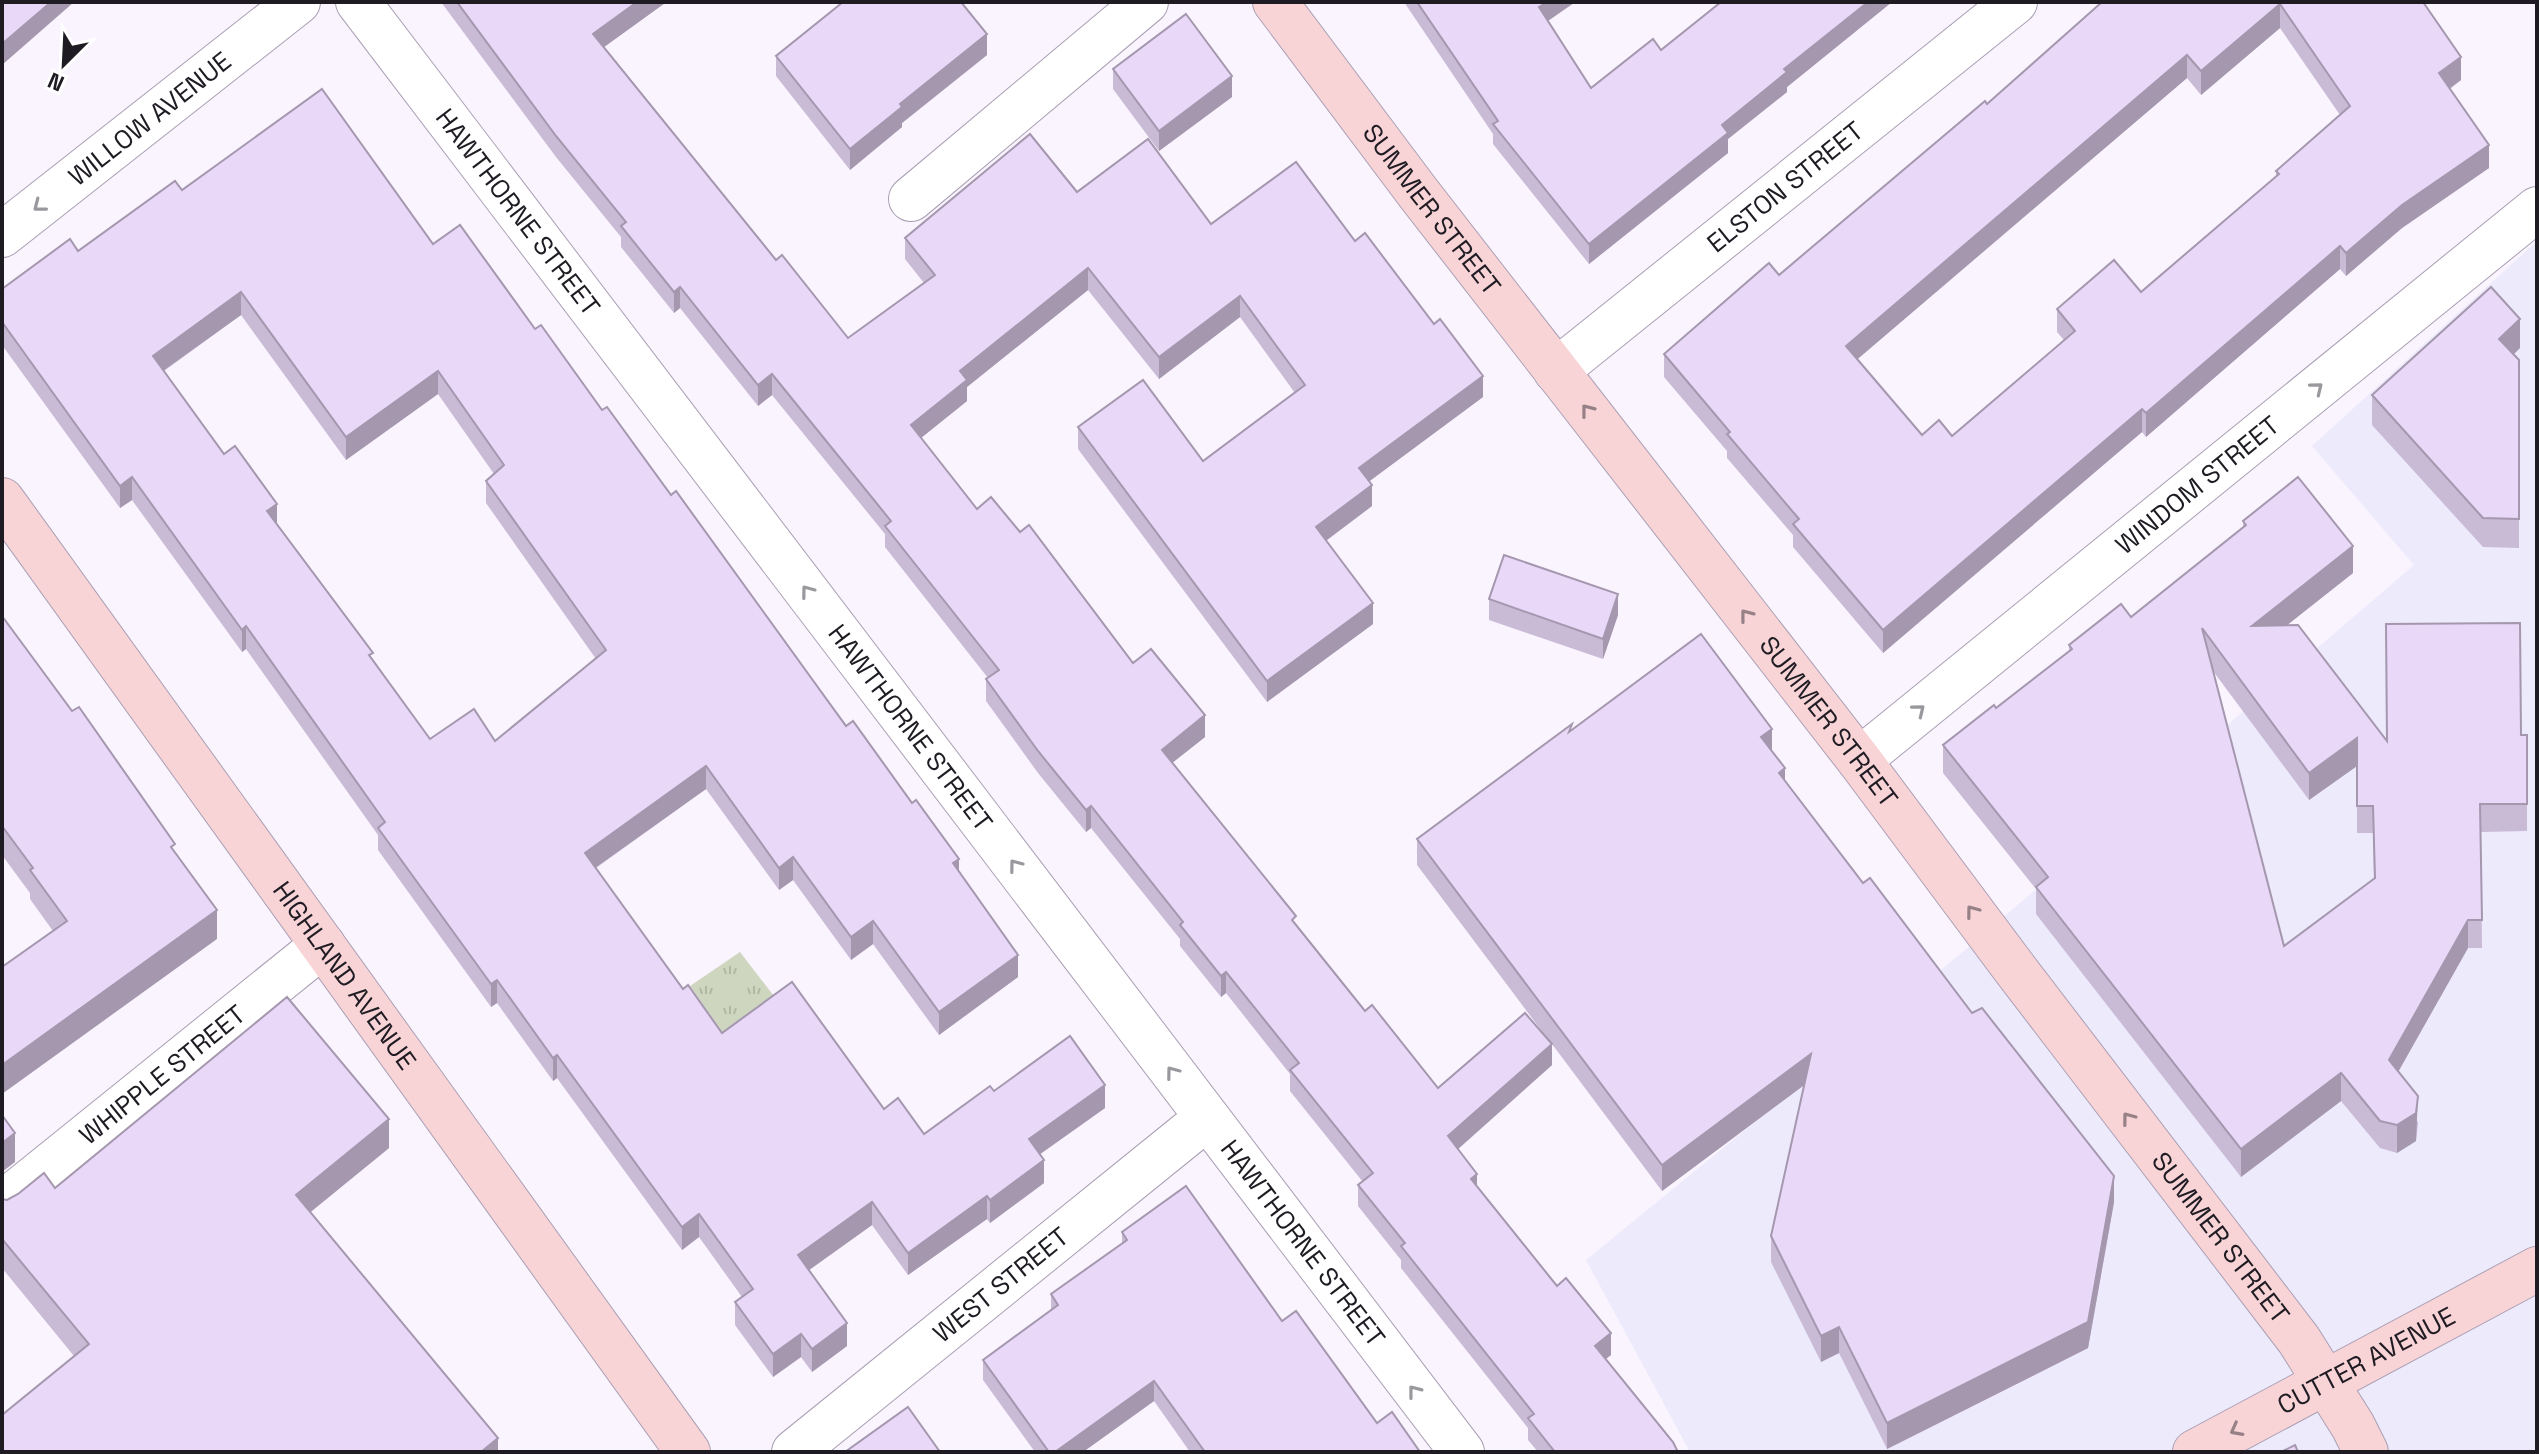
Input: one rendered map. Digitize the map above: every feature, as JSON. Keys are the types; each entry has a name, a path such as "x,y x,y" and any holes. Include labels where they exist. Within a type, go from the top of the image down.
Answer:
{"main road":[{"name":"SUMMER STREET","path":"1275,2 1419,194 1859,760 2299,1340 2366,1452"},
{"name":"HIGHLAND AVENUE","path":"2,500 688,1452"},
{"name":"CUTTER AVENUE","path":"2195,1452 2537,1269"}],"street":[{"name":"WILLOW AVENUE","path":"2,235 298,2"},
{"name":"HAWTHORNE STREET","path":"358,2 1462,1452"},
{"path":"911,199 1146,2"},
{"name":"ELSTON STREET","path":"1556,371 2015,2"},
{"name":"WINDOM STREET","path":"1859,760 2537,209"},
{"name":"WHIPPLE STREET","path":"2,1204 323,945"},
{"name":"WEST STREET","path":"794,1452 1207,1118"}],"shaded area":[{"path":"2536,242 2537,1452 1690,1452 1586,1260 1964,951 2414,565 2312,446"}],"green space":[{"path":"740,952 780,1004 727,1039 690,986"}],"building":[{"path":"2,2 51,2 2,44"},
{"path":"457,2 637,2 593,34 776,260 782,255 848,338 935,275 905,238 1030,134 1077,192 1148,139 1211,224 1296,162 1355,241 1365,233 1434,324 1440,319 1483,376 1359,468 1372,485 1316,527 1373,603 1267,681 1078,427 1143,380 1203,461 1305,385 1240,296 1159,357 1088,268 960,371 967,380 911,425 977,509 991,497 1020,532 1029,525 1133,663 1151,649 1205,715 1162,750 1296,916 1292,920 1365,1011 1372,1005 1438,1088 1525,1013 1552,1044 1448,1136 1477,1174 1471,1179 1557,1286 1566,1278 1611,1333 1595,1346 1678,1452 1555,1452 1528,1418 1534,1414 1401,1246 1405,1243 1358,1185 1373,1173 1290,1070 1299,1063 1226,972 1221,976 1180,925 1183,922 1091,806 1086,810 1038,751 986,679 999,670 885,526 891,521 772,374 758,385 680,287 674,292 621,226 626,222 556,136"},
{"path":"843,2 961,2 987,34 850,149 776,56"},
{"path":"1417,2 1547,2 1539,7 1591,88 1653,39 1661,50 1721,2 1868,2 1784,69 1787,72 1722,125 1728,133 1589,244 1493,124 1498,121"},
{"path":"2102,2 2423,2 2461,57 2439,73 2489,145 2402,205 2346,253 2340,246 2146,413 2142,409 1883,630 1793,524 1799,519 1664,354 1769,263 1779,275 1985,101 1987,104","holes":["2280,4 2350,106 2276,171 2279,174 2141,292 2114,260 2057,309 2075,331 1952,436 1939,420 1922,435 1846,346 2187,55 2201,71"]},
{"path":"1186,14 1232,76 1159,131 1113,69"},
{"path":"322,89 433,244 460,225 535,329 541,325 602,410 607,407 671,495 676,491 846,726 853,721 912,803 916,800 959,859 953,863 1018,955 939,1012 873,921 851,937 793,857 779,868 706,766 585,853 683,989 688,985 722,1033 792,982 884,1109 898,1098 924,1134 990,1086 994,1091 1070,1036 1105,1085 1029,1139 1044,1160 990,1200 987,1196 908,1253 872,1202 798,1255 847,1323 812,1349 801,1334 773,1354 735,1302 753,1289 699,1214 682,1227 557,1055 553,1058 497,980 491,984 378,828 385,822 246,626 242,630 132,477 120,486 2,322 2,289 70,239 78,251 175,181 182,190","holes":["241,292 346,437 438,371 504,465 486,481 606,650 495,741 474,709 430,739 369,655 373,653 267,511 277,504 235,446 224,454 153,356"]},
{"path":"2491,287 2520,319 2499,339 2519,360 2519,519 2483,518 2372,395"},
{"path":"2298,477 2353,546 2252,626 2298,625 2387,741 2386,624 2520,623 2521,735 2527,735 2527,804 2480,804 2482,920 2468,920 2389,1060 2418,1096 2416,1113 2397,1125 2380,1121 2341,1073 2241,1149 2036,887 2048,877 1943,745 2072,649 2069,645 2121,604 2131,617 2246,525 2243,521","holes":["2202,628 2309,773 2357,738 2357,806 2373,806 2375,878 2284,946"]},
{"path":"1504,555 1618,594 1603,639 1489,599"},
{"path":"2,616 72,711 79,707 175,844 171,847 217,910 2,1065 2,967 67,921 2,826"},
{"path":"1701,634 1772,729 1761,737 1785,768 1779,773 1863,883 1870,878 1972,1013 1982,1008 2114,1176 2088,1322 1887,1423 1839,1327 1821,1336 1771,1236 1811,1054 1662,1165 1417,839 1572,724 1569,732"},
{"path":"287,997 389,1119 296,1195 498,1438 481,1452 4,1452 2,1415 89,1344 2,1239 2,1199 7,1200 18,1194 44,1173 55,1188"},
{"path":"2,1115 15,1133 2,1143"},
{"path":"1186,1186 1282,1321 1296,1311 1377,1423 1392,1412 1420,1452 1205,1452 1154,1381 1055,1452 1049,1452 983,1360 1058,1305 1051,1294 1127,1240 1122,1232"},
{"path":"908,1407 940,1452 845,1452"},
{"path":"2295,1445 2298,1452 2281,1452"}]}
